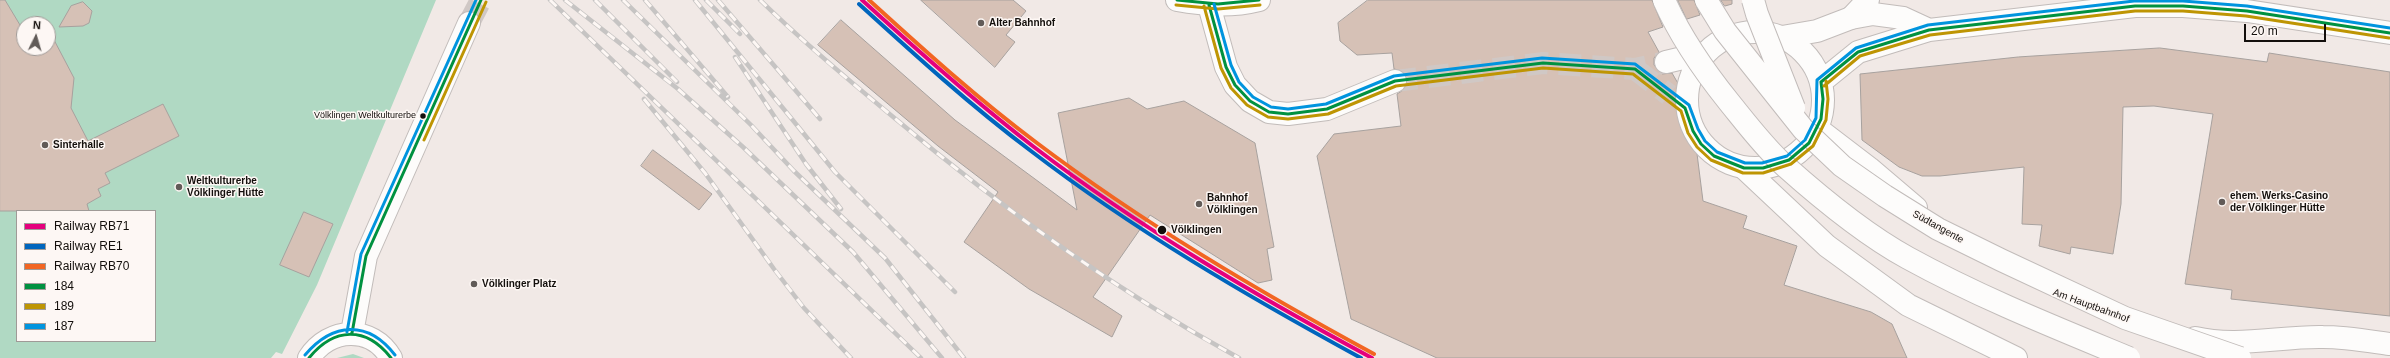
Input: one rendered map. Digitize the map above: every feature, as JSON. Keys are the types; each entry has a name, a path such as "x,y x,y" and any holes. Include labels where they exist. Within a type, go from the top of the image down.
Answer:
{"main road":[{"path":"1177,0 1209,5 1243,4 1260,0"},
{"path":"1664,0 1686,42 1743,120 1784,165 1851,220 1908,257 2010,309 2129,358"},
{"name":"Südtangente","path":"1706,0 1725,31 1842,166 1885,196 1938,228 2001,260 2125,318 2240,358"},
{"path":"1753,0 1756,14 1810,129"},
{"path":"1851,18 1868,0"},
{"path":"1209,5 1226,67 1235,85 1250,101 1270,112 1288,114 1327,109 1395,81"},
{"path":"1821,82 1858,52 1892,43 1928,30 2135,6 2182,6 2247,11 2390,33"},
{"path":"1782,37 1817,31 1851,18 1873,14 1903,18 1928,30"},
{"path":"352,333 366,256 469,23"},
{"path":"1748,32 1764,32 1782,37 1807,57 1821,82 1823,107 1810,129 1809,143 1789,160 1769,167 1744,168 1728,163 1714,156 1701,144 1677,102 1704,53 1717,42 1732,35 1748,32"},
{"path":"1666,62 1704,53"},
{"name":"Am Hauptbahnhof","path":"1810,129 1869,168 1920,210 2000,269 2066,300 2147,326 2207,340 2245,341 2323,336 2390,344"},
{"path":"1744,168 1827,246 1908,305 1999,352 2016,358"},
{"path":"309,358 326,340 335,336 352,333 372,339 381,344 391,358"}],"green space":[{"name":"Weltkulturerbe Völklinger Hütte","path":"0,0 436,0 317,285 282,354 276,352 271,358 0,358"},
{"path":"353,354 364,358 337,358"}],"building":[{"name":"Sinterhalle","path":"0,0 5,0 16,18 16,56 56,56 56,44 74,78 71,108 88,141 163,104 179,136 105,173 110,183 98,189 101,196 87,204 89,210 0,211"},
{"name":"Alter Bahnhof","path":"921,0 1013,0 1026,11 1006,35 1015,42 995,67"},
{"path":"1368,0 1652,0 1663,27 1648,32 1659,52 1654,58 1654,65 1662,74 1672,73 1683,92 1695,138 1703,201 1747,216 1743,228 1797,246 1784,285 1871,312 1892,324 1907,358 1437,358 1351,319 1317,156 1334,134 1401,126 1397,94 1405,89 1407,82 1403,71 1394,69 1392,53 1357,55 1340,41 1338,23"},
{"path":"1678,0 1694,0 1700,15 1687,19"},
{"path":"1721,0 1732,0 1732,4 1725,6"},
{"path":"83,2 92,11 89,23 83,26 59,27 71,6"},
{"path":"841,20 955,120 1077,210 1058,113 1129,98 1147,109 1184,101 1255,143 1274,247 1267,249 1272,280 1258,283 1150,215 1093,297 1122,316 1112,337 1029,289 964,242 998,192 938,146 818,45"},
{"path":"2160,48 2267,62 2269,53 2390,72 2390,316 2231,299 2232,290 2185,284 2213,114 2154,106 2123,107 2121,204 2113,254 2071,247 2070,254 2039,246 2042,225 2022,224 2024,167 1940,176 1922,176 1899,167 1862,140 1860,74 2018,57"},
{"path":"653,150 712,194 699,210 641,166"},
{"path":"304,212 333,224 309,277 280,265"}],"tunnel":[{"path":"469,23 481,0"},
{"path":"1395,81 1543,63 1635,69 1666,62"},
{"path":"1635,69 1669,95"}],"railway":[{"path":"550,0 921,358"},
{"path":"565,0 678,89 743,147 853,252 942,358"},
{"path":"595,0 677,82"},
{"path":"623,0 751,125 794,171 885,258 964,358"},
{"path":"645,0 728,97"},
{"path":"695,0 835,172 955,292"},
{"path":"706,0 740,34"},
{"path":"718,0 820,119"},
{"path":"760,0 808,45 858,88 974,183 1103,276 1193,332 1239,358"},
{"path":"735,57 806,164 841,209"},
{"path":"644,99 705,173 804,308 851,358"}],"rail line":[{"name":"RB71","path":"862,0 968,94 1012,130 1074,177 1157,233 1199,259 1285,310 1372,358"},
{"name":"RB70","path":"869,0 972,92 1037,143 1118,201 1244,281 1374,354"},
{"name":"RE1","path":"859,4 922,61 1008,134 1070,180 1110,208 1192,261 1276,311 1361,358"}],"transit line":[{"name":"187","path":"347,332 361,254 476,0"},
{"name":"184","path":"352,333 366,256 481,0"},
{"name":"184","path":"1177,0 1218,4 1259,0"},
{"name":"187","path":"1214,4 1231,65 1239,82 1253,97 1271,107 1288,109 1326,104 1394,76 1542,58 1635,64 1689,105 1698,129 1705,141 1717,152 1745,163 1762,163 1787,156 1805,140 1816,118 1817,80 1856,48 1928,25 2134,1 2183,1 2247,6 2390,28"},
{"name":"189","path":"424,140 486,2"},
{"name":"189","path":"1176,5 1218,9 1260,5"},
{"name":"184","path":"1209,5 1226,67 1235,85 1250,101 1269,112 1288,114 1327,109 1395,81 1543,63 1635,69 1685,108 1693,131 1701,144 1714,156 1744,168 1763,168 1789,160 1809,143 1821,119 1823,99 1821,82"},
{"name":"189","path":"1204,6 1221,68 1231,88 1247,105 1268,117 1288,119 1328,114 1396,86 1543,68 1633,74 1681,111 1688,133 1697,147 1711,160 1743,173 1763,173 1791,164 1813,146 1826,120 1828,99 1826,81"},
{"name":"184","path":"1821,82 1858,52 1929,30 2135,6 2183,6 2247,11 2390,33"},
{"name":"189","path":"1824,86 1860,56 1930,35 2135,11 2183,11 2246,16 2389,38"},
{"name":"187","path":"305,355 327,336 339,331 350,330 362,331 373,336 385,344 395,355"},
{"name":"184","path":"309,358 329,340 350,334 371,340 391,358"}],"place":[{"name":"Alter Bahnhof","path":"981,23"},
{"name":"Völklingen Weltkulturerbe","path":"423,116"},
{"name":"Sinterhalle","path":"45,145"},
{"name":"Weltkulturerbe Völklinger Hütte","path":"179,187"},
{"name":"ehem. Werks-Casino der Völklinger Hütte","path":"2222,202"},
{"name":"Bahnhof Völklingen","path":"1199,204"},
{"name":"Völklingen","path":"1162,230"},
{"name":"Völklinger Platz","path":"474,284"}]}
